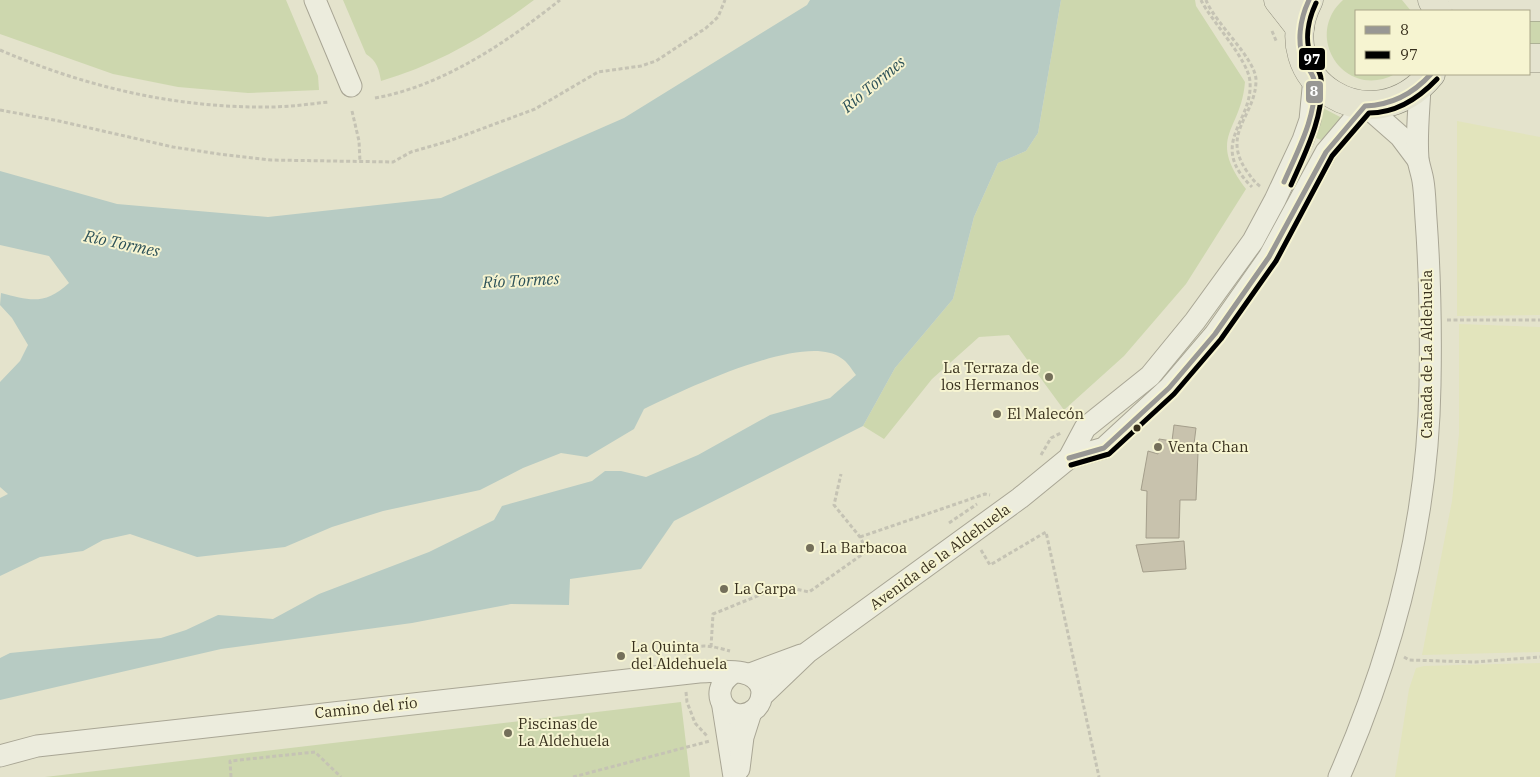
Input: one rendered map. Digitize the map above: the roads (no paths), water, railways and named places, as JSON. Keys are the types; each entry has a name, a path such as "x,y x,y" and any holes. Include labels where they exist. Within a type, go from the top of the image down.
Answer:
{"main road":[{"path":"1310,0 1304,10 1300,28 1301,46 1305,62 1314,78 1328,92 1345,102 1366,106 1398,101 1428,77"},
{"path":"1462,0 1489,8 1540,7"},
{"path":"1274,13 1300,28"}],"street":[{"path":"315,0 351,86"},
{"name":"Cañada de La Aldehuela","path":"1339,777 1353,745 1387,648 1404,587 1418,519 1426,465 1430,386 1429,320 1426,218 1423,180 1418,160 1428,77"},
{"name":"Avenida de la Aldehuela","path":"738,777 743,737 756,704 808,652 1006,508 1069,458 1086,428 1150,376 1195,321 1252,241 1275,200 1303,140 1310,120 1314,78"},
{"name":"Avenida de la Aldehuela","path":"1069,458 1104,448 1169,388 1215,334 1269,256 1326,152 1366,106"},
{"name":"Cañada de La Aldehuela","path":"1366,106 1400,136 1418,160"},
{"name":"Avenida de la Aldehuela","path":"741,673 808,652"},
{"path":"723,707 732,713 741,715 756,704 761,687 757,679 741,673 725,678 720,687 719,697 723,707 716,743 734,777"},
{"name":"Camino del río","path":"0,756 37,746 684,674 741,673"}],"water":[{"name":"Río Tormes","path":"810,0 1061,0 1038,133 1026,151 998,163 974,217 953,299 895,368 863,426 674,521 641,569 570,579 569,605 511,604 412,623 221,649 0,700 0,658 10,653 161,638 186,630 218,615 273,619 319,594 429,552 494,520 502,506 592,481 605,471 621,471 646,477 698,455 770,415 830,398 856,375 843,359 823,352 800,352 772,358 713,378 644,409 634,429 587,457 561,453 523,468 480,490 383,511 332,527 285,547 197,557 130,534 103,540 83,551 40,557 0,576 0,498 8,494 0,487 0,382 20,361 28,345 12,318 0,305 1,293 29,299 45,298 69,283 49,256 0,245 0,171 117,204 268,217 441,198 624,118 807,5"}],"place":[{"name":"La Terraza de los Hermanos","path":"1049,377"},
{"name":"El Malecón","path":"997,414"},
{"name":"Venta Chan","path":"1158,447"},
{"name":"La Barbacoa","path":"810,548"},
{"name":"La Carpa","path":"724,589"},
{"name":"La Quinta del Aldehuela","path":"621,656"},
{"name":"Piscinas de La Aldehuela","path":"508,733"}]}
